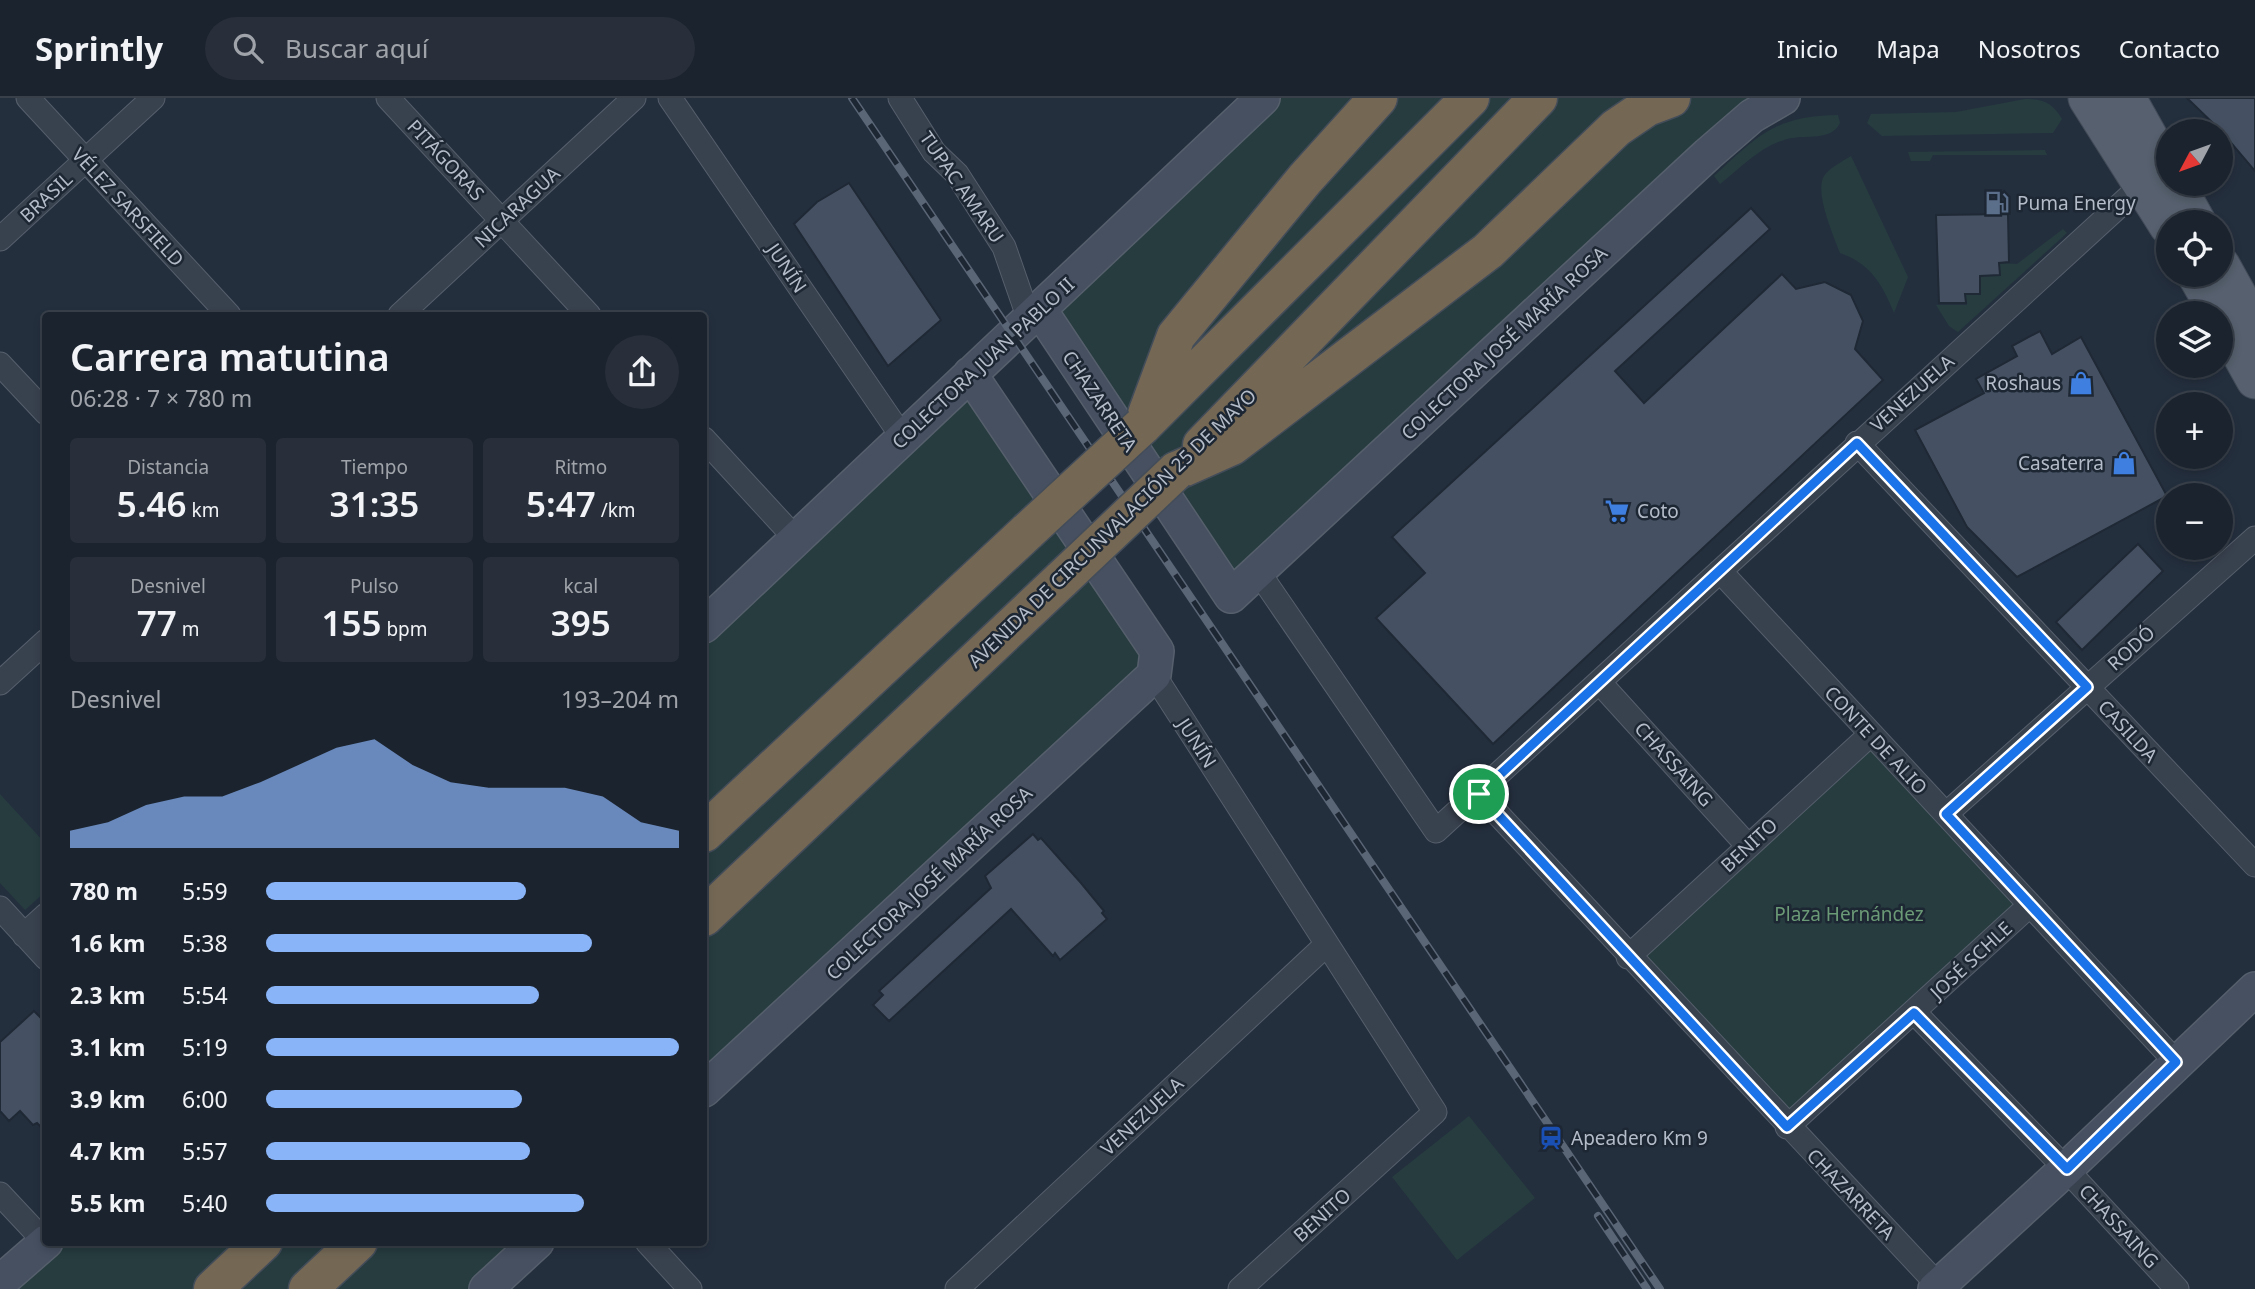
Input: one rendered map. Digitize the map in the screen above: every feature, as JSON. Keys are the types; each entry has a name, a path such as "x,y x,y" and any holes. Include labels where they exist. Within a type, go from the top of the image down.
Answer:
{"highway":[{"path":"1142,426 1176,336 1306,179 1378,98"},
{"path":"707,830 1142,426 1470,98"},
{"name":"AVENIDA DE CIRCUNVALACIÓN 25 DE MAYO","path":"707,914 1176,471 1538,98"},
{"path":"1176,471 1232,446 1488,251 1616,128 1647,107 1671,98"},
{"path":"213,1289 259,1246"},
{"path":"308,1289 354,1246"}],"main road":[{"name":"COLECTORA JUAN PABLO II","path":"707,623 1263,98"},
{"name":"COLECTORA JOSÉ MARÍA ROSA","path":"1231,596 1259,573 1708,154 1752,116 1783,98"},
{"path":"2087,98 2156,173"},
{"path":"2127,98 2156,166"},
{"path":"2175,196 2187,210"},
{"path":"2233,287 2255,326"},
{"name":"CHAZARRETA","path":"1034,315 1231,596"},
{"path":"2233,340 2255,380"},
{"name":"JUNÍN","path":"970,374 1157,651 1154,675"},
{"name":"COLECTORA JOSÉ MARÍA ROSA","path":"707,1087 1154,675"},
{"path":"1937,1287 2067,1169 2255,989"},
{"path":"0,1282 42,1245"},
{"path":"486,1289 533,1246"}],"street":[{"name":"VÉLEZ SARSFIELD","path":"28,98 226,312"},
{"name":"BRASIL","path":"0,239 153,98"},
{"name":"PITÁGORAS","path":"388,98 586,312"},
{"name":"NICARAGUA","path":"403,312 634,98"},
{"name":"JUNÍN","path":"670,98 903,438"},
{"name":"TUPAC AMARU","path":"900,98 934,152 957,174 1004,247 1034,315"},
{"name":"VENEZUELA","path":"1259,573 1436,831 1857,443 2156,185"},
{"path":"0,365 42,409"},
{"path":"707,442 797,540"},
{"name":"CASILDA","path":"1857,443 2255,865"},
{"name":"RODÓ","path":"1946,814 2255,538"},
{"name":"CONTE DE ALIO","path":"1720,571 2176,1062"},
{"path":"4,670 42,644"},
{"name":"JUNÍN","path":"1154,675 1435,1112"},
{"name":"CHASSAING","path":"1600,682 1748,846"},
{"name":"BENITO","path":"1628,957 1871,734"},
{"name":"CHAZARRETA","path":"1479,794 1937,1287"},
{"name":"JOSÉ SCHLE","path":"1787,1127 2030,905"},
{"path":"0,908 42,954"},
{"path":"24,935 42,919"},
{"name":"VENEZUELA","path":"957,1289 1327,944"},
{"name":"CHASSAING","path":"1914,1013 2067,1169 2177,1289"},
{"name":"BENITO","path":"1240,1289 1435,1112"},
{"path":"0,1194 42,1239"},
{"path":"651,1246 690,1289"}],"green space":[{"path":"1263,98 1783,98 1231,596 1040,310"},
{"path":"2025,99 2042,101 2055,109 2062,119 2053,133 1882,136 1867,123 1871,114 1956,112"},
{"path":"1838,115 1840,123 1831,133 1787,139 1768,147 1720,184 1714,176 1756,139 1782,124 1816,116"},
{"path":"2045,150 2047,155 1933,155 1930,161 1911,161 1908,152"},
{"path":"1851,156 1908,277 1894,313 1885,293 1868,269 1840,253 1826,214 1821,193 1824,176"},
{"path":"2063,229 2067,233 1958,332 1949,326 1936,305 1967,305 1965,294 1980,294 1980,276 1999,275 1999,263 2017,264"},
{"path":"970,374 1157,651 707,1087 707,623"},
{"name":"Plaza Hernández","path":"1871,734 2030,905 1787,1127 1628,957"},
{"path":"0,794 42,840 42,895 25,910 0,883"},
{"path":"1469,1116 1535,1198 1457,1260 1392,1177"},
{"path":"42,1246 534,1246 486,1289 0,1289"}],"building":[{"path":"2187,98 2255,98 2255,171 2233,145 2233,119 2209,119"},
{"path":"849,183 941,320 888,366 794,224 817,202"},
{"name":"Coto","path":"1751,208 1770,229 1615,371 1644,403 1782,274 1796,289 1825,282 1851,295 1863,321 1855,349 1883,380 1493,744 1376,618 1425,573 1392,537"},
{"path":"2008,214 2009,262 1999,263 2000,275 1980,276 1980,294 1965,294 1966,303 1939,303 1936,215"},
{"path":"2040,331 2052,354 2081,337 2160,483 2156,483 2156,502 2017,577 1967,527 1915,430 1984,393 1976,379 2017,356 2012,346"},
{"path":"2138,544 2163,571 2082,650 2056,622"},
{"path":"1033,834 1038,840 1041,838 1081,883 1104,911 1102,913 1107,919 1060,960 1055,953 1053,956 1011,909 889,1021 873,1005 883,995 879,991 991,888 985,876"},
{"path":"34,1011 42,1019 42,1128 37,1123 33,1125 20,1111 9,1121 0,1111 0,1042"}],"railway":[{"path":"852,98 1660,1289"},
{"path":"1598,1216 1647,1289"}],"place":[{"name":"Puma Energy","path":"1997,203"},
{"name":"Roshaus","path":"2081,383"},
{"name":"Casaterra","path":"2124,463"},
{"name":"Coto","path":"1617,511"},
{"name":"Apeadero Km 9","path":"1551,1138"}],"route":[{"path":"1857,443 2087,687 1946,814 2176,1062 2067,1169 1914,1013 1787,1127 1479,794 1857,443"}]}
